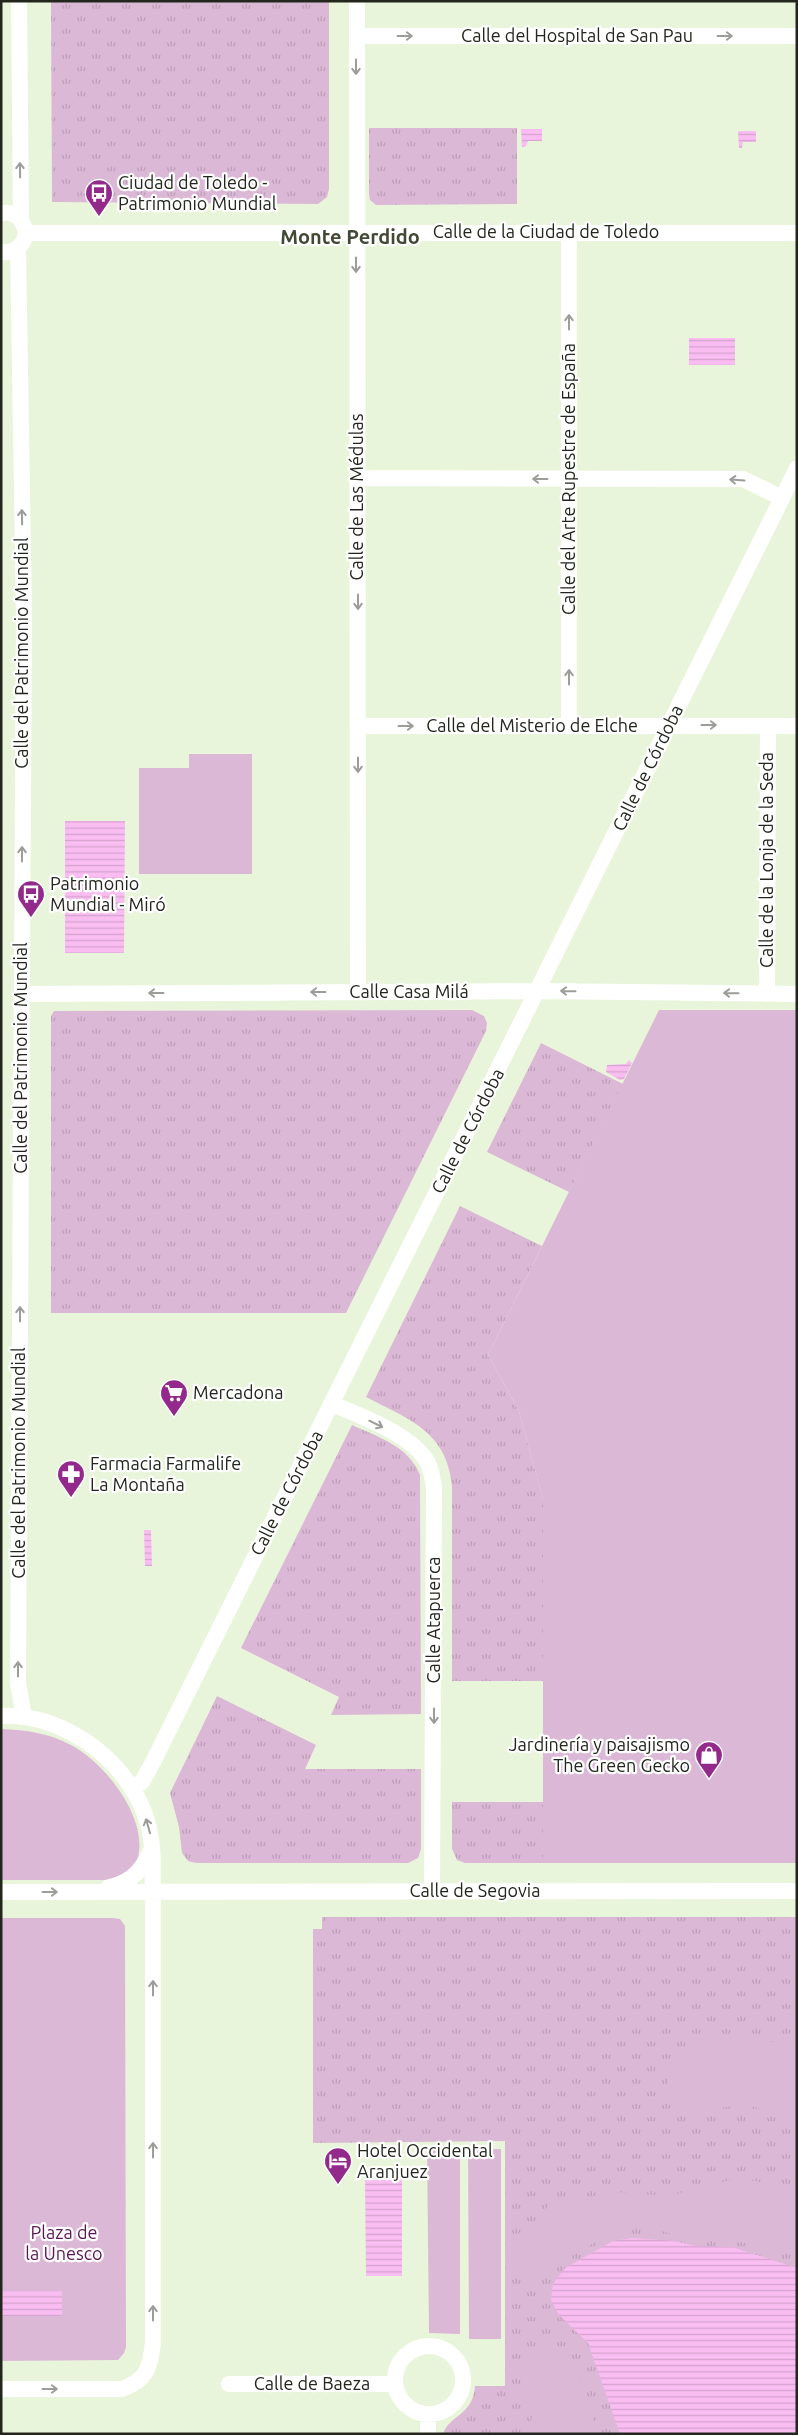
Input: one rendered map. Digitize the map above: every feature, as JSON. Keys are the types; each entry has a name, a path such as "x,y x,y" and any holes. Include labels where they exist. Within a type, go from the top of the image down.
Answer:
{"street":[{"path":"1,252 13,251 18,248 23,226 19,1"},
{"name":"Calle de Las Médulas","path":"356,1 358,992"},
{"name":"Calle del Hospital de San Pau","path":"357,36 797,36"},
{"name":"Calle de la Ciudad de Toledo","path":"1,213 9,212 23,226 356,232 797,233"},
{"name":"Calle del Arte Rupestre de España","path":"569,232 569,725"},
{"name":"Calle del Patrimonio Mundial","path":"18,248 24,613 18,1683 24,1717"},
{"name":"Calle de Córdoba","path":"131,1788 142,1782 153,1762 797,468"},
{"path":"358,478 743,480 782,498"},
{"name":"Calle del Misterio de Elche","path":"358,726 797,726"},
{"name":"Calle de la Lonja de la Seda","path":"767,994 768,726"},
{"name":"Calle Casa Milá","path":"21,994 538,991 797,994"},
{"name":"Calle Atapuerca","path":"332,1404 402,1437 425,1458 431,1472 434,1487 432,1892"},
{"path":"1,1716 24,1717 58,1726 83,1739 113,1765 131,1788 144,1812 151,1839 153,1892 153,2343 150,2363 145,2374 135,2384 122,2389 1,2389"},
{"path":"73,1892 80,1888 105,1888 127,1882 144,1864 151,1850"},
{"name":"Calle de Segovia","path":"153,1892 797,1891"},
{"path":"1,1892 153,1892"},
{"name":"Calle de Baeza","path":"429,2346 443,2349 456,2358 464,2378 461,2393 453,2405 441,2412 428,2414 417,2412 408,2407 399,2397 395,2384 396,2370 402,2358 414,2349 429,2346"},
{"name":"Calle de Baeza","path":"229,2384 395,2384"},
{"path":"428,2414 428,2434"}],"green space":[{"path":"51,1 329,1 329,189 327,197 318,204 52,202"},
{"path":"369,128 517,128 517,204 376,205 370,200 369,194"},
{"path":"189,754 252,754 252,874 139,874 139,768 189,768"},
{"path":"472,1010 484,1016 487,1023 486,1031 346,1313 51,1313 51,1016 54,1011"},
{"path":"659,1010 797,1010 797,1863 543,1863 543,1499 519,1411 488,1355"},
{"path":"541,1043 623,1084 569,1192 487,1152"},
{"path":"460,1206 542,1246 488,1355 519,1411 543,1499 543,1681 452,1681 452,1486 449,1467 434,1439 423,1429 396,1412 366,1397"},
{"path":"352,1425 382,1438 401,1450 415,1465 420,1475 421,1714 331,1715 339,1697 241,1648"},
{"path":"217,1696 316,1745 305,1769 421,1769 421,1849 418,1858 408,1863 196,1863 188,1861 182,1853 179,1827 170,1793"},
{"path":"1,1729 37,1733 63,1741 84,1753 109,1777 121,1792 130,1808 136,1825 139,1841 138,1857 128,1873 109,1880 1,1880"},
{"path":"452,1802 543,1802 543,1863 465,1863 457,1860 452,1849"},
{"path":"322,1917 797,1917 797,2434 443,2434 450,2423 470,2403 475,2386 505,2386 505,2141 313,2143 313,1929 322,1929"},
{"name":"Plaza de la Unesco","path":"1,1918 113,1918 120,1919 125,1926 126,2347 118,2360 1,2361"},
{"path":"704,2040 797,2041 797,2123 749,2106 740,2105 702,2110 692,2109 674,2099 667,2087 667,2074 672,2059 682,2049"},
{"path":"427,2148 460,2148 460,2334 429,2333"},
{"path":"468,2149 501,2149 501,2339 469,2339"},
{"path":"733,2180 755,2181 797,2191 797,2254 779,2252 718,2236 690,2238 640,2226 621,2229 531,2279 522,2278 513,2271 510,2251 520,2232 533,2223 550,2204 582,2202 596,2195 615,2192 670,2196 709,2184"},
{"path":"546,2351 557,2352 572,2363 580,2380 589,2409 602,2434 528,2434 533,2412 523,2395 521,2376 528,2360 536,2354"}],"shaded area":[{"path":"521,129 542,129 542,141 528,141 526,146 522,147"},
{"path":"738,131 756,131 756,142 743,142 742,148 739,148"},
{"path":"689,338 735,338 735,365 689,365"},
{"path":"65,821 125,821 124,953 65,953"},
{"path":"629,1060 632,1063 624,1079 620,1080 606,1072 607,1065 626,1064"},
{"path":"144,1530 151,1530 152,1566 145,1566"},
{"path":"365,2180 402,2180 402,2276 366,2276"},
{"path":"632,2238 675,2241 696,2246 732,2247 797,2268 797,2434 620,2434 588,2343 559,2315 551,2300 553,2284 565,2268 613,2241"},
{"path":"1,2291 62,2291 62,2316 1,2316"}],"place":[{"name":"Ciudad de Toledo - Patrimonio Mundial","path":"99,217"},
{"name":"Patrimonio Mundial - Miró","path":"31,918"},
{"name":"Mercadona","path":"174,1417"},
{"name":"Farmacia Farmalife La Montaña","path":"71,1498"},
{"name":"Jardinería y paisajismo The Green Gecko","path":"709,1779"},
{"name":"Hotel Occidental Aranjuez","path":"338,2185"}],"district":[{"name":"Monte Perdido","path":"350,237"}]}
